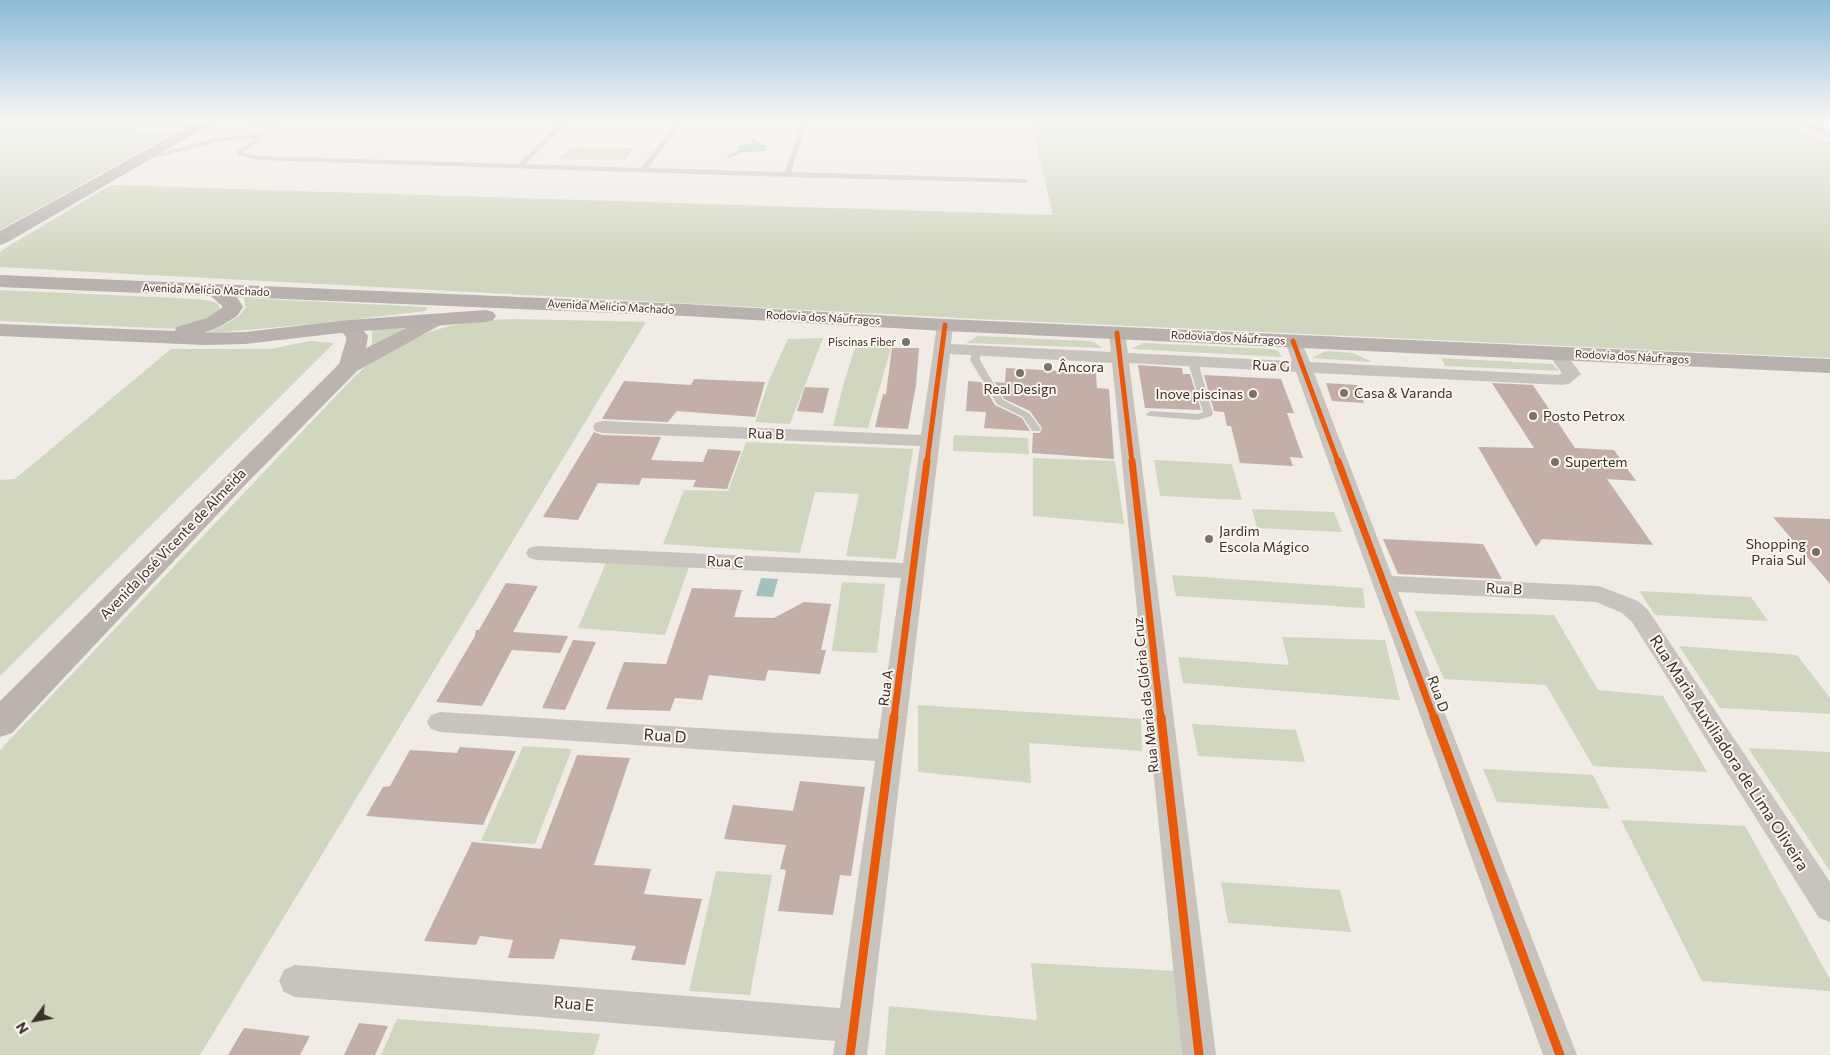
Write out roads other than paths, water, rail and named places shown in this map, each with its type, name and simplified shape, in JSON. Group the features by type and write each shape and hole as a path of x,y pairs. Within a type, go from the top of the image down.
{"main road":[{"name":"Avenida Melício Machado","path":"0,280 217,291 437,309 517,313 685,310"},
{"path":"167,337 204,327 230,312 233,307 232,303 217,291"},
{"name":"Avenida Melício Machado","path":"0,330 205,339 245,338 348,326 437,309"},
{"name":"Rodovia dos Náufragos","path":"685,310 944,337 1117,333 1830,366"}],"street":[{"path":"0,239 125,169"},
{"path":"348,366 437,309"},
{"path":"348,326 357,336 357,341 348,366"},
{"name":"Rua Maria da Glória Cruz","path":"1117,333 1199,1055"},
{"name":"Rua G","path":"944,337 976,351 1563,380 1572,374 1557,354"},
{"name":"Rua A","path":"852,1041 944,337"},
{"name":"Rua D","path":"1293,341 1560,1055"},
{"path":"1420,347 1438,374"},
{"name":"Avenida José Vicente de Almeida","path":"0,723 348,366"},
{"name":"Rua B","path":"602,427 930,440"},
{"name":"Rua C","path":"537,553 913,571"},
{"name":"Rua B","path":"1383,583 1599,594 1623,603"},
{"name":"Rua Maria Auxiliadora de Lima Oliveira","path":"1623,603 1640,616 1830,908"},
{"name":"Rua D","path":"440,722 890,751"},
{"name":"Rua E","path":"295,981 852,1041"}],"lane":[{"path":"619,169 1025,181"},
{"path":"787,175 789,169"},
{"path":"976,351 975,360 1000,402 1026,415 1036,429"},
{"path":"1151,414 1198,417 1208,414 1194,362"}],"water":[{"path":"761,578 778,579 773,597 756,596"}],"place":[{"name":"Piscinas Fiber","path":"906,342"},
{"name":"Âncora","path":"1048,367"},
{"name":"Real Design","path":"1020,373"},
{"name":"Casa & Varanda","path":"1344,393"},
{"name":"Inove piscinas","path":"1253,394"},
{"name":"Posto Petrox","path":"1533,416"},
{"name":"Supertem","path":"1555,462"},
{"name":"Jardim Escola Mágico","path":"1209,539"},
{"name":"Shopping Praia Sul","path":"1816,552"}]}
